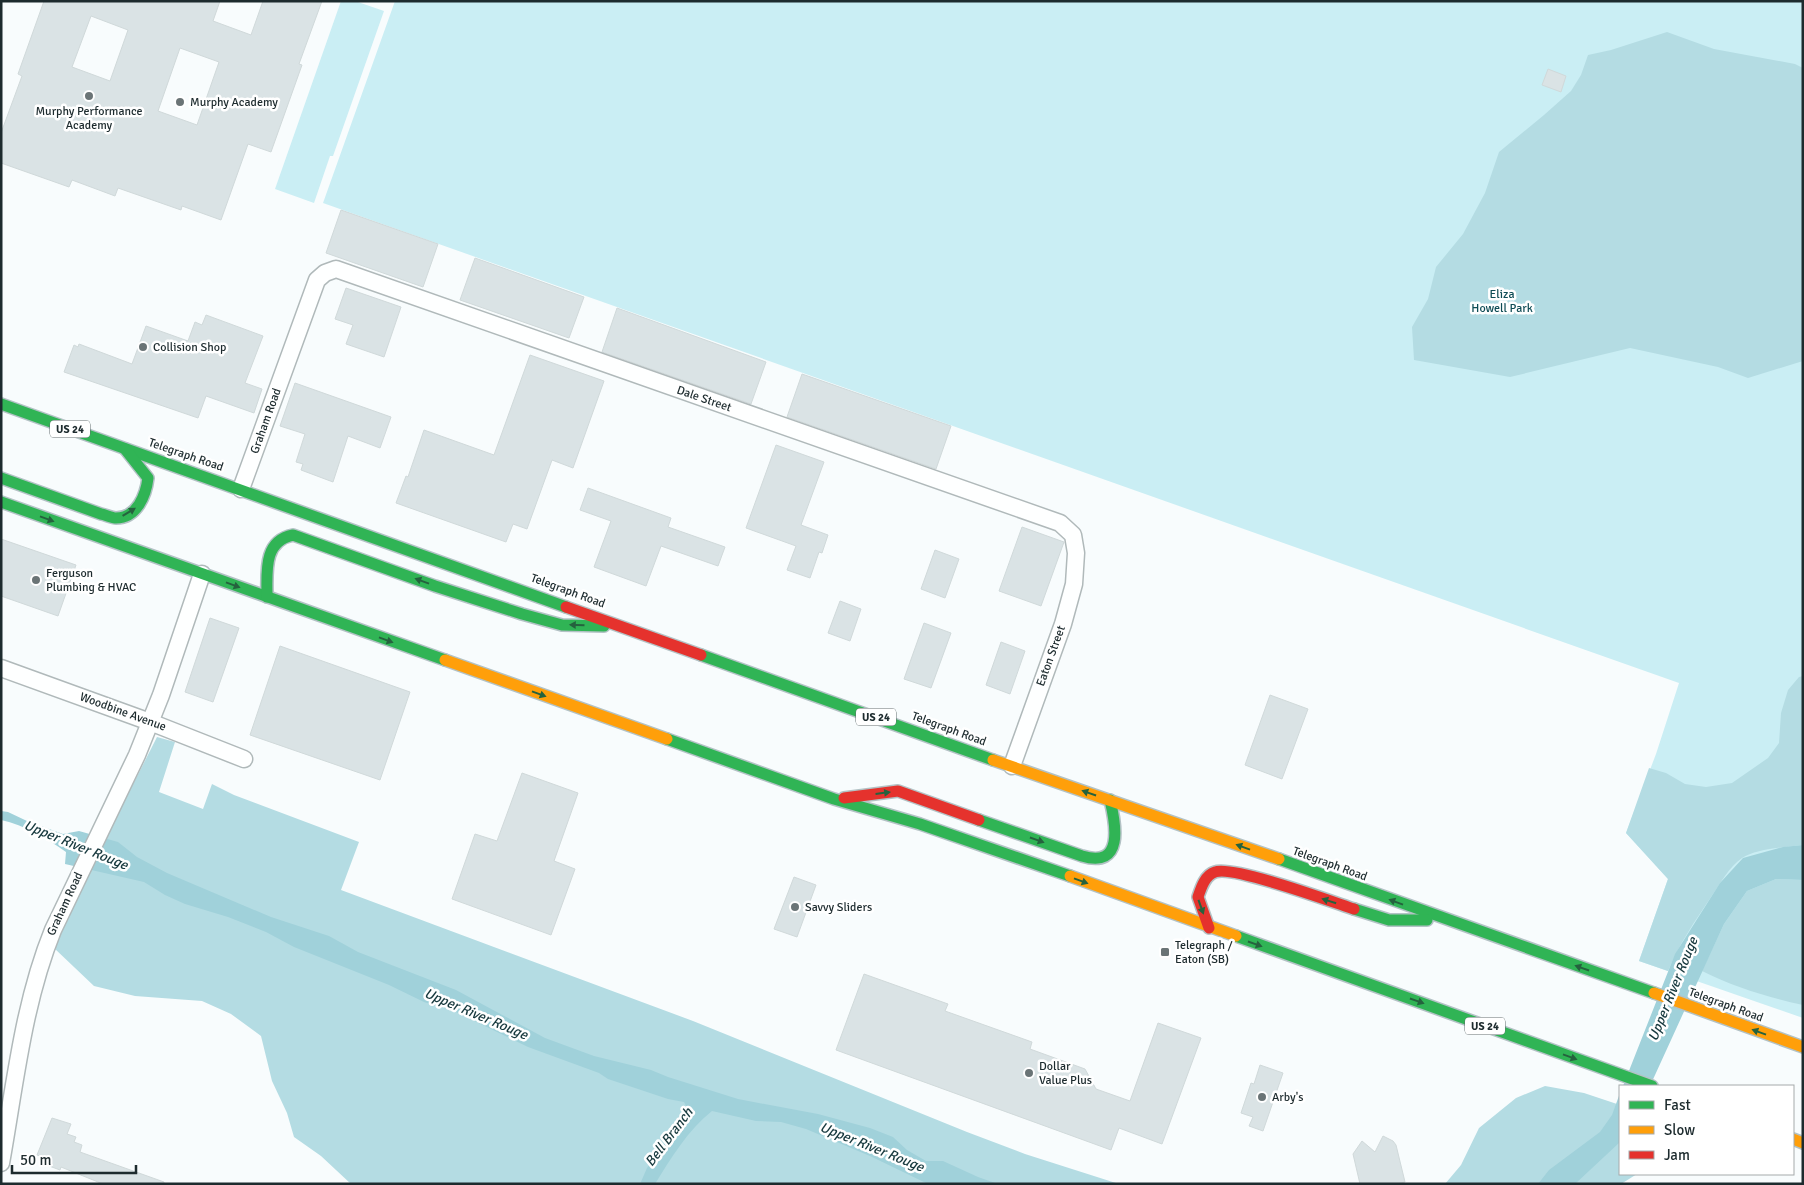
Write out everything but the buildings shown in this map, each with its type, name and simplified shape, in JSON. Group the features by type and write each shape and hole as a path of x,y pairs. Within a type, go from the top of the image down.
{"main road":[{"name":"Telegraph Road","path":"1,404 1803,1047"},
{"path":"1,478 117,518 130,513 142,502 147,488 148,478 125,449"},
{"name":"US 24","path":"1,502 834,799 920,824 1649,1085"},
{"path":"267,597 266,570 270,552 278,539 293,535 435,586 522,614 562,625 626,627"},
{"path":"834,799 898,792 1096,859 1108,854 1114,843 1116,829 1110,800"},
{"path":"1209,928 1198,897 1204,879 1212,872 1223,869 1246,874 1389,920 1445,920"}],"street":[{"name":"Dale Street","path":"325,273 336,269 1060,523 1073,535 1074,544"},
{"name":"Graham Road","path":"242,489 317,280 325,273"},
{"name":"Eaton Street","path":"1012,766 1063,624 1074,584 1076,553 1074,544"},
{"name":"Graham Road","path":"1,1163 36,976 53,930 137,755 202,574"},
{"name":"Woodbine Avenue","path":"1,668 150,722 244,759"}],"green space":[{"path":"341,1 355,1 384,11 333,156 330,156 314,203 275,189"},
{"name":"Eliza Howell Park","path":"395,1 1803,1 1803,1018 1639,961 1668,879 1626,833 1656,754 1679,683 323,203"},
{"path":"1667,32 1714,49 1795,64 1803,68 1803,361 1748,378 1718,367 1630,348 1510,377 1414,360 1412,327 1428,299 1436,267 1463,234 1485,193 1499,152 1571,91 1581,75 1588,55 1611,50"},
{"path":"1803,676 1803,845 1755,852 1737,862 1725,876 1693,924 1668,971 1639,961 1668,879 1626,833 1649,768 1666,773 1685,784 1706,787 1732,783 1768,758 1779,743 1781,713 1788,690 1799,677"},
{"path":"157,737 175,742 159,792 203,809 212,784 234,795 359,842 341,890 693,1021 1025,1154 1119,1184 351,1184 321,1156 294,1137 287,1113 272,1081 261,1036 231,1014 202,1001 135,996 94,986 54,948 91,868"},
{"path":"1776,879 1803,880 1803,1005 1751,991 1702,971 1724,924 1747,891"},
{"path":"1545,1086 1584,1093 1619,1105 1619,1175 1635,1175 1621,1184 1445,1184 1461,1165 1479,1128 1516,1098"}],"water":[{"path":"1,811 63,834 79,831 118,842 137,857 167,873 271,917 329,936 358,952 456,990 545,1038 594,1056 651,1070 738,1099 818,1114 870,1128 893,1137 907,1150 926,1161 943,1161 998,1184 928,1184 870,1156 806,1129 781,1122 756,1121 712,1111 695,1127 674,1154 655,1184 640,1184 647,1168 666,1141 675,1122 684,1112 686,1106 684,1102 668,1099 608,1079 599,1073 528,1047 456,1012 424,1002 389,985 294,947 266,932 228,917 185,904 165,895 144,882 65,864 66,852 35,833 1,820"},
{"name":"Upper River Rouge","path":"1803,845 1803,880 1776,879 1747,891 1724,924 1650,1085 1623,1085 1675,954 1720,883 1743,858 1783,847"},
{"path":"1619,1096 1619,1143 1575,1184 1538,1184 1549,1170 1600,1132 1612,1115"}],"traffic: fast":[{"path":"1,404 566,607"},
{"path":"1,478 101,514 114,518 123,517 135,510 143,498 148,478 125,449"},
{"path":"1,502 445,660"},
{"path":"267,597 267,568 272,551 283,538 293,535 435,586 522,614 562,625 604,626"},
{"path":"701,655 993,760"},
{"path":"667,739 834,799 920,824 1070,876"},
{"path":"979,820 1082,856 1096,858 1105,856 1111,851 1114,842 1114,821 1110,800"},
{"path":"1279,859 1654,993"},
{"path":"1354,909 1389,920 1427,920"},
{"path":"1236,936 1649,1085"}],"traffic: slow":[{"path":"445,660 667,739"},
{"path":"993,760 1279,859"},
{"path":"1070,876 1236,936"},
{"path":"1654,993 1803,1047"},
{"path":"1794,1139 1803,1143"}],"traffic: jam":[{"path":"566,607 701,655"},
{"path":"844,798 898,791 979,820"},
{"path":"1209,928 1198,897 1206,879 1215,872 1225,871 1260,879 1354,909"}],"place":[{"name":"Murphy Performance Academy","path":"89,96"},
{"name":"Murphy Academy","path":"180,102"},
{"name":"Collision Shop","path":"143,347"},
{"name":"Ferguson Plumbing & HVAC","path":"36,580"},
{"name":"Savvy Sliders","path":"795,907"},
{"name":"Telegraph / Eaton (SB)","path":"1165,952"},
{"name":"Dollar Value Plus","path":"1029,1073"},
{"name":"Arby's","path":"1262,1097"}],"water label":[{"name":"Bell Branch","path":"669,1137"}]}
